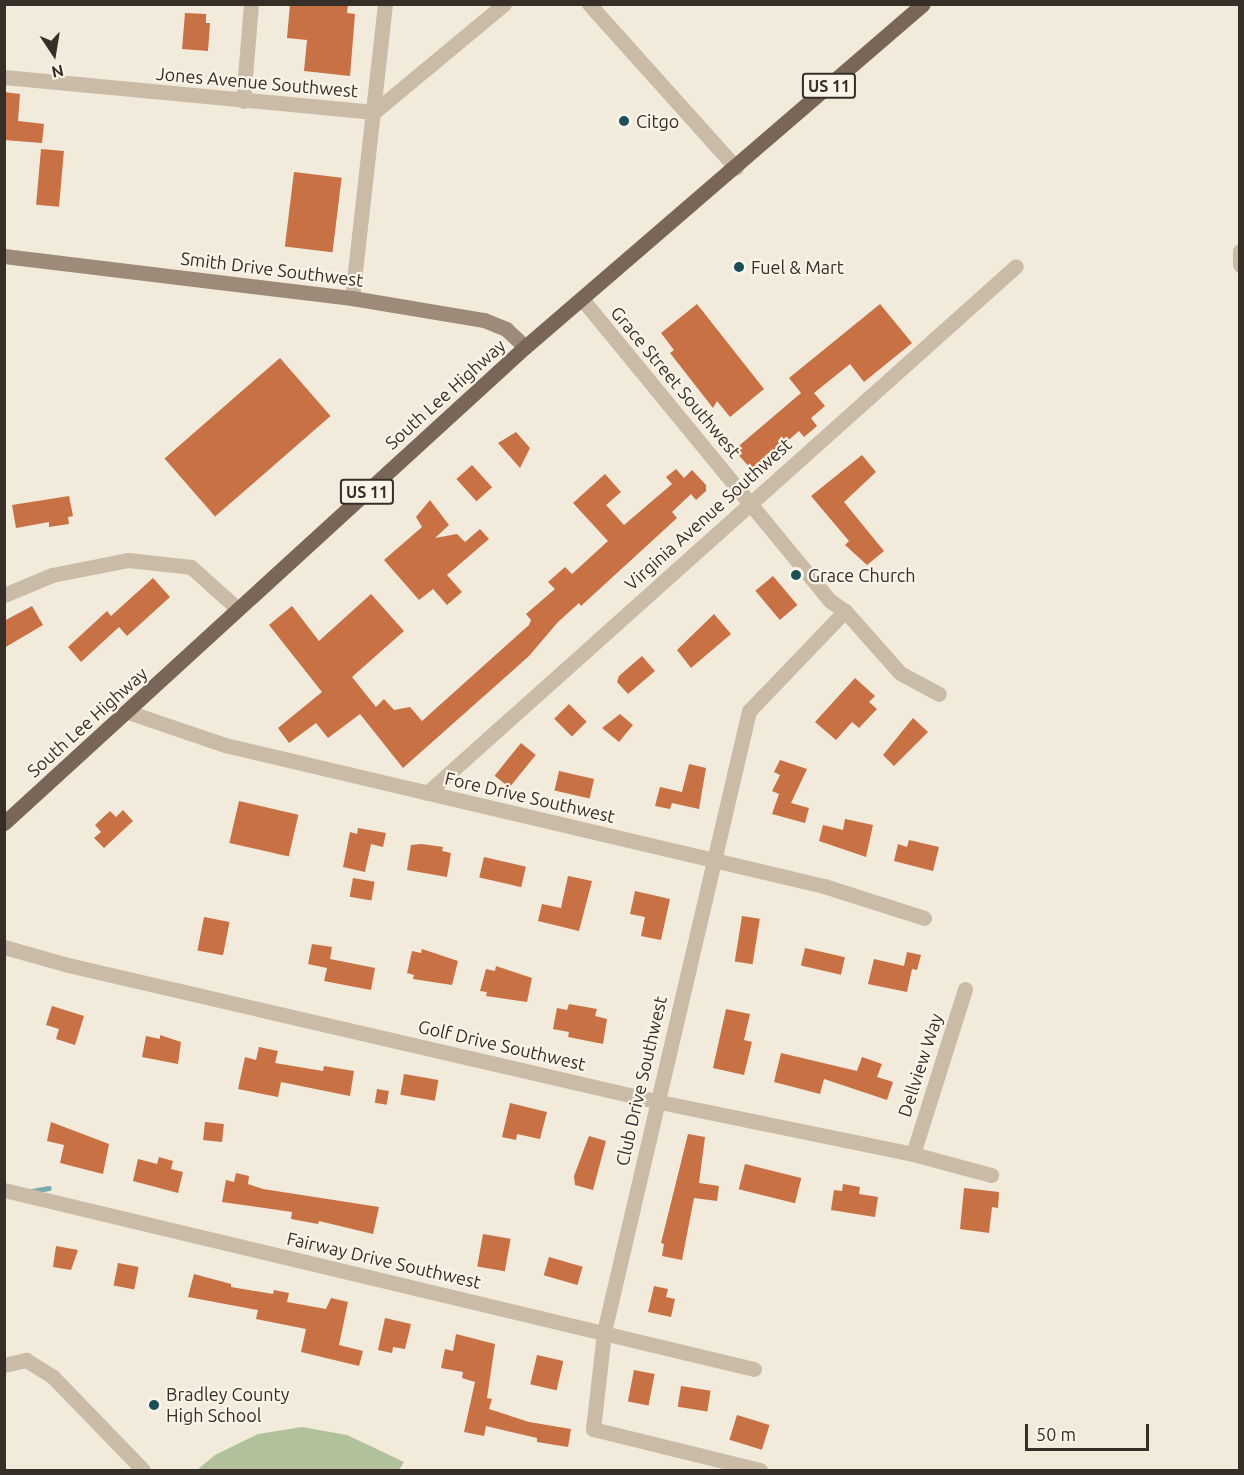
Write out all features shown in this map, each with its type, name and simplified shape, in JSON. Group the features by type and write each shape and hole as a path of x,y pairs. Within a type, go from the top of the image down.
{"main road":[{"name":"South Lee Highway","path":"4,823 525,347 736,168 923,4"}],"street":[{"path":"243,101 251,4"},
{"path":"352,298 386,4"},
{"name":"Jones Avenue Southwest","path":"4,77 374,112 504,4"},
{"path":"589,4 736,168"},
{"path":"1239,251 1239,265"},
{"name":"Smith Drive Southwest","path":"4,256 352,298 484,320 506,329 525,347"},
{"name":"Virginia Avenue Southwest","path":"427,793 1016,266"},
{"name":"Grace Street Southwest","path":"582,299 829,600 845,611 900,674 939,694"},
{"path":"4,595 52,575 128,560 191,567 238,609"},
{"name":"Club Drive Southwest","path":"760,1470 723,1465 593,1430 604,1332 655,1101 716,860 749,711 845,611"},
{"name":"Fore Drive Southwest","path":"128,712 225,745 824,886 924,918"},
{"name":"Golf Drive Southwest","path":"4,947 68,966 655,1101 913,1154 991,1175"},
{"name":"Dellview Way","path":"913,1154 965,989"},
{"name":"Fairway Drive Southwest","path":"4,1190 754,1369"},
{"path":"4,1365 26,1360 53,1377 143,1470"}],"green space":[{"path":"302,1427 347,1435 404,1462 399,1470 197,1470 215,1455 258,1434"}],"building":[{"path":"290,4 348,4 347,13 355,14 350,76 304,71 307,40 287,38"},
{"path":"185,13 206,14 206,23 210,23 208,51 182,49"},
{"path":"4,92 20,94 18,121 44,124 42,143 4,140"},
{"path":"41,149 64,151 59,207 36,205"},
{"path":"294,172 342,178 333,252 285,246"},
{"path":"697,304 764,389 730,417 717,401 713,408 670,353 674,350 661,333"},
{"path":"880,304 912,343 864,382 850,364 814,393 825,406 811,418 817,426 804,437 799,431 753,471 734,450 801,393 789,378"},
{"path":"280,358 331,416 215,516 165,458"},
{"path":"516,432 530,448 520,468 498,443"},
{"path":"862,455 876,472 844,502 884,551 867,565 845,545 849,541 811,496"},
{"path":"472,465 492,487 476,501 456,479"},
{"path":"676,469 684,478 692,470 706,485 706,491 696,500 691,494 672,512 677,518 581,606 579,603 558,622 529,656 403,768 360,714 328,738 316,723 289,743 278,728 322,692 269,625 292,606 319,641 371,594 404,631 352,677 376,707 384,699 394,710 410,707 422,721 529,625 531,620 526,614 555,589 548,582 565,567 572,574 608,541 573,503 605,474 621,492 606,505 624,525 672,484 666,477"},
{"path":"69,496 73,516 68,517 69,524 49,527 49,522 16,528 12,505"},
{"path":"430,500 449,525 435,538 457,534 465,542 480,529 489,539 447,575 462,592 447,605 433,589 419,600 384,560 422,527 416,517"},
{"path":"773,576 797,605 780,620 755,591"},
{"path":"153,578 170,597 127,636 119,627 81,662 68,647 107,611 111,616"},
{"path":"32,606 43,625 4,648 4,621"},
{"path":"714,614 731,634 691,668 677,650"},
{"path":"642,656 655,671 628,694 617,682 619,676"},
{"path":"855,678 875,696 869,702 877,709 859,728 852,722 836,740 815,722"},
{"path":"569,704 587,722 572,737 554,719"},
{"path":"620,714 633,725 619,742 602,728"},
{"path":"913,718 928,732 894,766 883,755"},
{"path":"521,743 536,755 509,788 495,776"},
{"path":"780,760 807,769 791,803 809,808 805,823 772,814 779,794 772,791 780,775 774,772"},
{"path":"689,764 706,768 699,809 672,803 670,809 655,806 660,787 682,792"},
{"path":"559,771 594,779 590,799 555,790"},
{"path":"239,801 298,815 289,857 229,843"},
{"path":"123,810 133,821 104,848 94,838 101,832 95,825 110,811 116,817"},
{"path":"845,819 873,825 866,857 819,841 823,825 843,830"},
{"path":"358,828 386,833 383,847 371,844 365,872 343,867 350,832 357,834"},
{"path":"909,840 939,847 933,871 894,861 898,844 907,847"},
{"path":"411,845 443,847 442,851 451,853 447,877 407,870"},
{"path":"484,857 526,867 521,887 479,877"},
{"path":"568,876 592,881 579,931 538,921 542,904 561,908"},
{"path":"353,878 375,882 371,901 350,897"},
{"path":"635,891 670,899 661,940 641,936 645,917 630,914"},
{"path":"742,916 760,919 753,964 735,961"},
{"path":"204,917 230,922 223,955 198,950"},
{"path":"312,944 332,947 330,959 375,968 371,990 324,981 327,968 308,964"},
{"path":"805,948 845,957 841,975 801,966"},
{"path":"422,949 458,961 452,985 413,979 414,975 407,973 412,951 421,953"},
{"path":"907,952 921,955 917,970 912,969 907,992 868,984 874,959 904,966"},
{"path":"496,966 532,978 527,1002 486,996 487,992 480,991 486,969 495,971"},
{"path":"569,1004 597,1009 595,1016 607,1019 603,1044 568,1037 569,1032 553,1029 557,1008 567,1010"},
{"path":"52,1006 84,1016 75,1045 56,1039 59,1029 46,1025"},
{"path":"726,1009 750,1014 744,1040 752,1042 744,1075 713,1068"},
{"path":"160,1035 181,1042 178,1064 142,1057 146,1036 160,1039"},
{"path":"259,1047 278,1051 275,1063 323,1071 324,1066 354,1071 350,1096 281,1082 278,1097 238,1089 245,1057 256,1060"},
{"path":"781,1053 857,1071 862,1057 882,1064 877,1077 893,1082 887,1100 824,1079 820,1094 774,1082"},
{"path":"404,1074 438,1080 435,1101 400,1095"},
{"path":"377,1089 389,1091 387,1105 375,1103"},
{"path":"510,1103 547,1112 540,1139 517,1134 516,1140 502,1137"},
{"path":"51,1122 109,1144 103,1174 60,1163 64,1145 47,1141"},
{"path":"205,1122 224,1124 222,1142 203,1140"},
{"path":"688,1134 705,1137 699,1183 719,1186 717,1201 694,1198 682,1260 662,1256 664,1244 661,1243"},
{"path":"589,1136 606,1141 593,1190 575,1185 574,1176"},
{"path":"159,1157 173,1161 171,1169 183,1172 178,1193 133,1181 138,1159 157,1164"},
{"path":"745,1164 801,1178 795,1203 739,1189"},
{"path":"236,1173 249,1176 248,1184 263,1189 379,1207 373,1234 319,1221 318,1224 291,1219 292,1212 222,1202 226,1180 234,1182"},
{"path":"843,1184 860,1187 859,1194 878,1197 875,1217 831,1210 834,1190 842,1191"},
{"path":"964,1188 999,1192 998,1208 992,1207 989,1233 960,1229"},
{"path":"483,1234 511,1239 505,1271 477,1266"},
{"path":"56,1246 78,1250 71,1270 53,1267"},
{"path":"549,1257 583,1267 577,1285 544,1275"},
{"path":"118,1263 139,1267 134,1290 114,1286"},
{"path":"194,1274 231,1284 231,1287 273,1294 274,1290 289,1293 287,1302 326,1309 331,1298 348,1302 339,1345 363,1351 359,1366 301,1352 306,1329 256,1319 258,1310 188,1297"},
{"path":"654,1286 668,1289 666,1297 675,1299 671,1317 648,1312"},
{"path":"385,1318 411,1324 405,1349 393,1347 392,1353 378,1350"},
{"path":"456,1334 495,1344 487,1398 492,1399 489,1409 529,1422 571,1429 568,1447 537,1442 537,1438 486,1426 484,1436 464,1432 475,1382 462,1378 463,1372 441,1368 445,1349 453,1351"},
{"path":"537,1355 563,1361 557,1390 530,1384"},
{"path":"634,1370 655,1374 649,1405 628,1401"},
{"path":"681,1386 711,1391 707,1411 678,1407"},
{"path":"737,1415 770,1425 762,1450 729,1440"}],"waterway":[{"path":"32,1191 49,1188"}],"place":[{"name":"Citgo","path":"624,121"},
{"name":"Fuel & Mart","path":"739,267"},
{"name":"Grace Church","path":"796,575"},
{"name":"Bradley County High School","path":"154,1405"}]}
